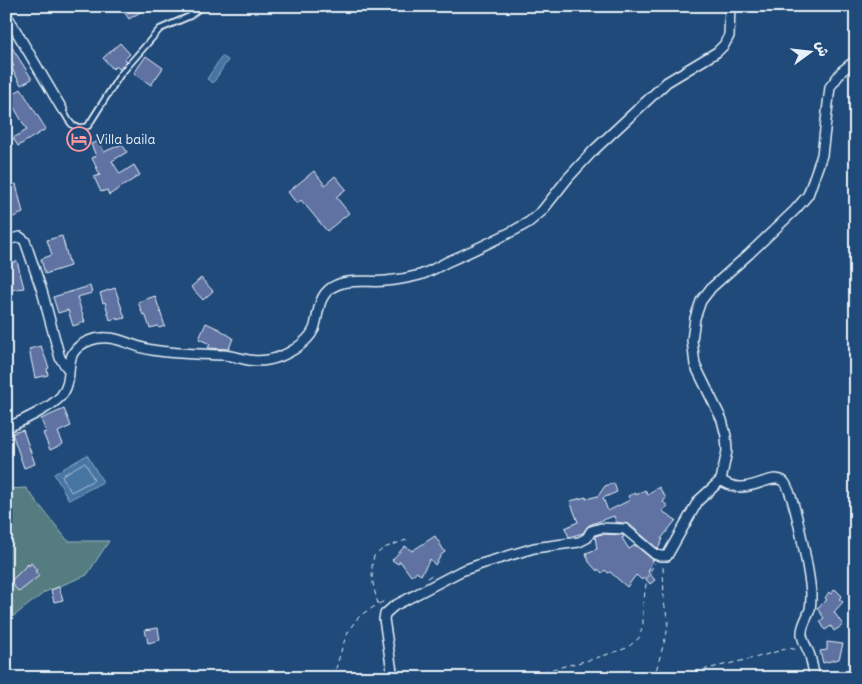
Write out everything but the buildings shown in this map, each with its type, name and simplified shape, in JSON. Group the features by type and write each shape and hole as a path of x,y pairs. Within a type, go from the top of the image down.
{"street":[{"path":"6,428 62,395 66,387 70,358 78,346 94,339 114,338 138,347 161,352 227,356 250,361 279,357 310,336 314,328 319,305 324,295 338,284 366,280 385,281 421,274 529,222 542,210 593,151 667,82 717,52 724,45 729,36 730,6"},
{"path":"6,14 62,109"},
{"path":"393,678 385,614 394,606 461,571 534,548 579,542 587,538 591,531 601,528 625,528 649,549 662,557 667,556 698,502 721,480 727,451 722,420 695,365 692,340 695,318 701,301 711,288 795,210 808,195 822,154 830,87 842,71 856,60"},
{"path":"6,240 20,237 25,241 42,291 60,358 68,369"},
{"path":"721,480 728,485 741,488 773,480 782,480 786,484 792,497 809,574 810,609 802,634 815,678"}],"lane":[{"path":"62,109 72,126 79,128 88,126 120,75 160,29 190,16 202,6"}],"path":[{"path":"333,678 346,636 358,617 378,604 372,572 374,556 384,548 409,539"},
{"path":"517,678 593,659 627,648 639,638 643,625 647,577 662,557"},
{"path":"654,678 668,632 664,602 662,557"},
{"path":"668,678 789,648 810,656"}],"green space":[{"path":"26,488 68,541 109,541 87,575 45,592 6,622 6,489"}],"water":[{"path":"222,56 228,60 213,83 207,79"},
{"path":"87,455 103,482 69,500 54,474"}],"place":[{"name":"Villa baila","path":"79,139"}]}
